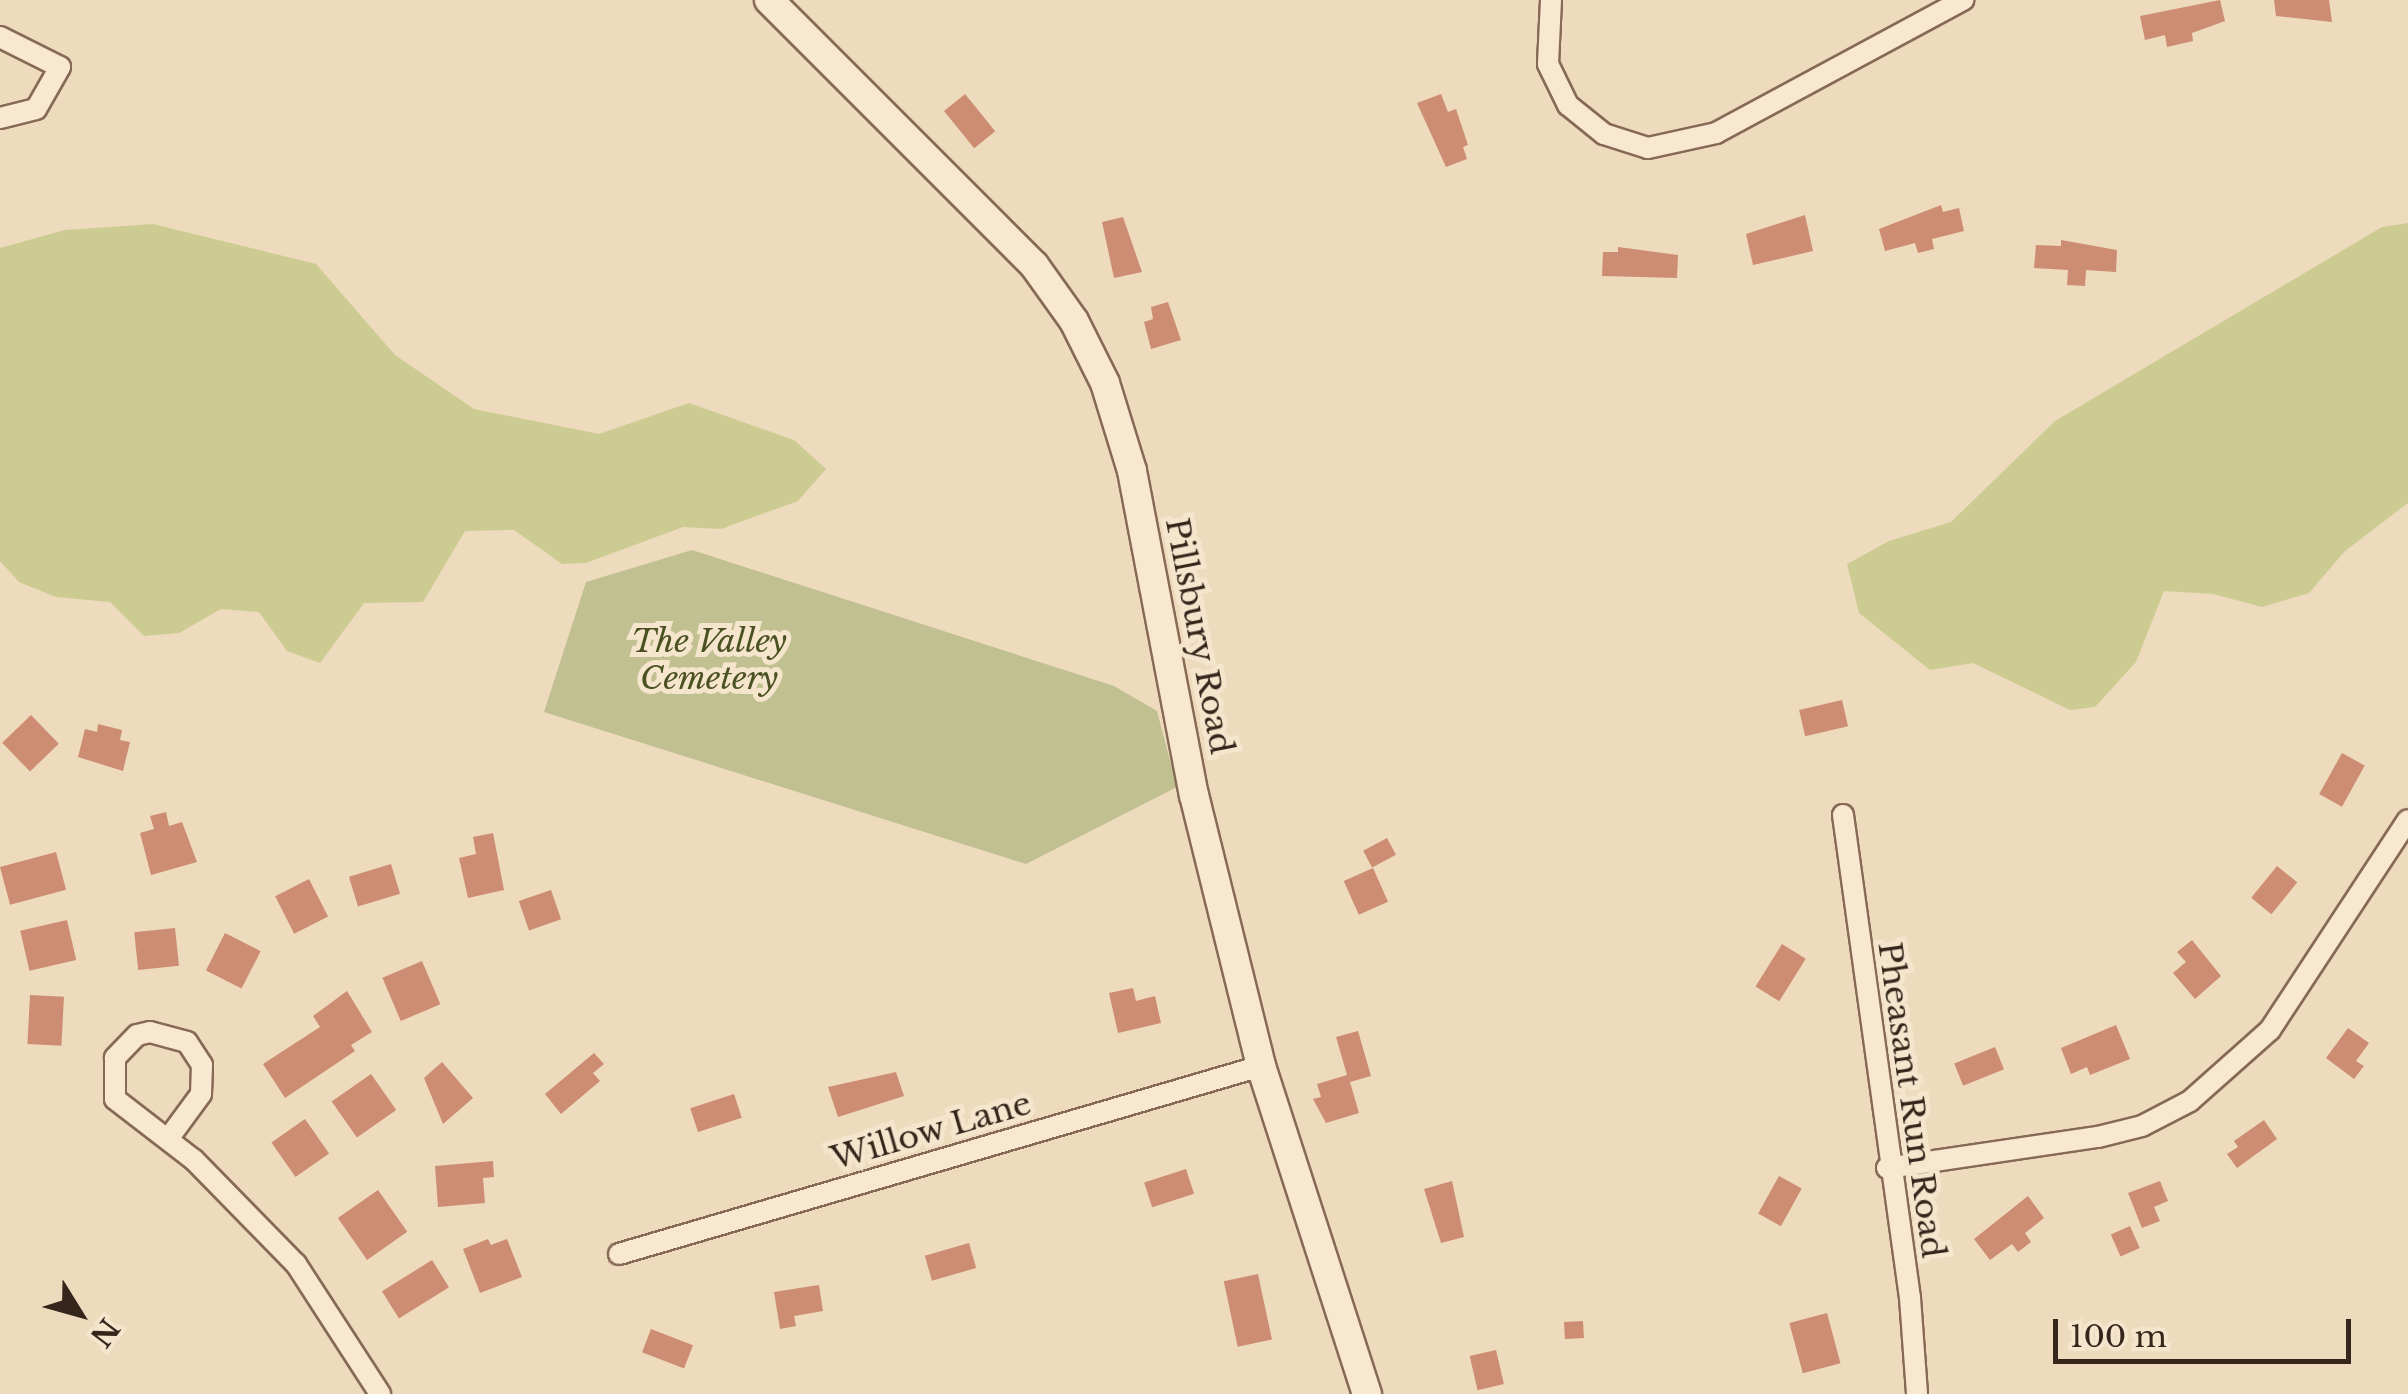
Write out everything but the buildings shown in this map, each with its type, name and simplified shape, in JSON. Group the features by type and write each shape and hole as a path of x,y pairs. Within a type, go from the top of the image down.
{"street":[{"name":"Pillsbury Road","path":"769,0 1034,266 1074,321 1105,383 1132,471 1194,796 1261,1066 1367,1394"},
{"path":"1551,0 1548,64 1568,106 1604,134 1648,148 1716,134 1962,0"},
{"path":"0,37 60,67 36,109 0,118"},
{"name":"Pheasant Run Road","path":"1842,815 1887,1168 1910,1298 1916,1394"},
{"path":"1887,1168 2098,1137 2142,1126 2190,1101 2270,1030 2408,820"},
{"path":"168,1139 201,1094 202,1065 187,1042 150,1032 115,1058 112,1087 122,1108 168,1139 296,1264 380,1394"},
{"name":"Willow Lane","path":"619,1254 1261,1066"}],"green space":[{"path":"2408,223 2408,503 2345,551 2309,593 2262,607 2213,594 2164,591 2136,662 2095,707 2070,710 1973,663 1930,670 1859,613 1847,564 1889,541 1951,522 2055,421 2382,227"},
{"path":"153,224 316,264 395,355 474,409 599,434 689,403 794,440 826,469 798,501 721,529 683,527 586,563 562,564 514,530 465,531 423,602 364,603 320,663 287,651 259,612 221,609 179,633 144,636 110,602 56,597 19,582 0,561 0,248 65,230"},
{"name":"The Valley Cemetery","path":"692,550 1114,686 1157,711 1177,787 1026,864 544,712 586,582"}]}
